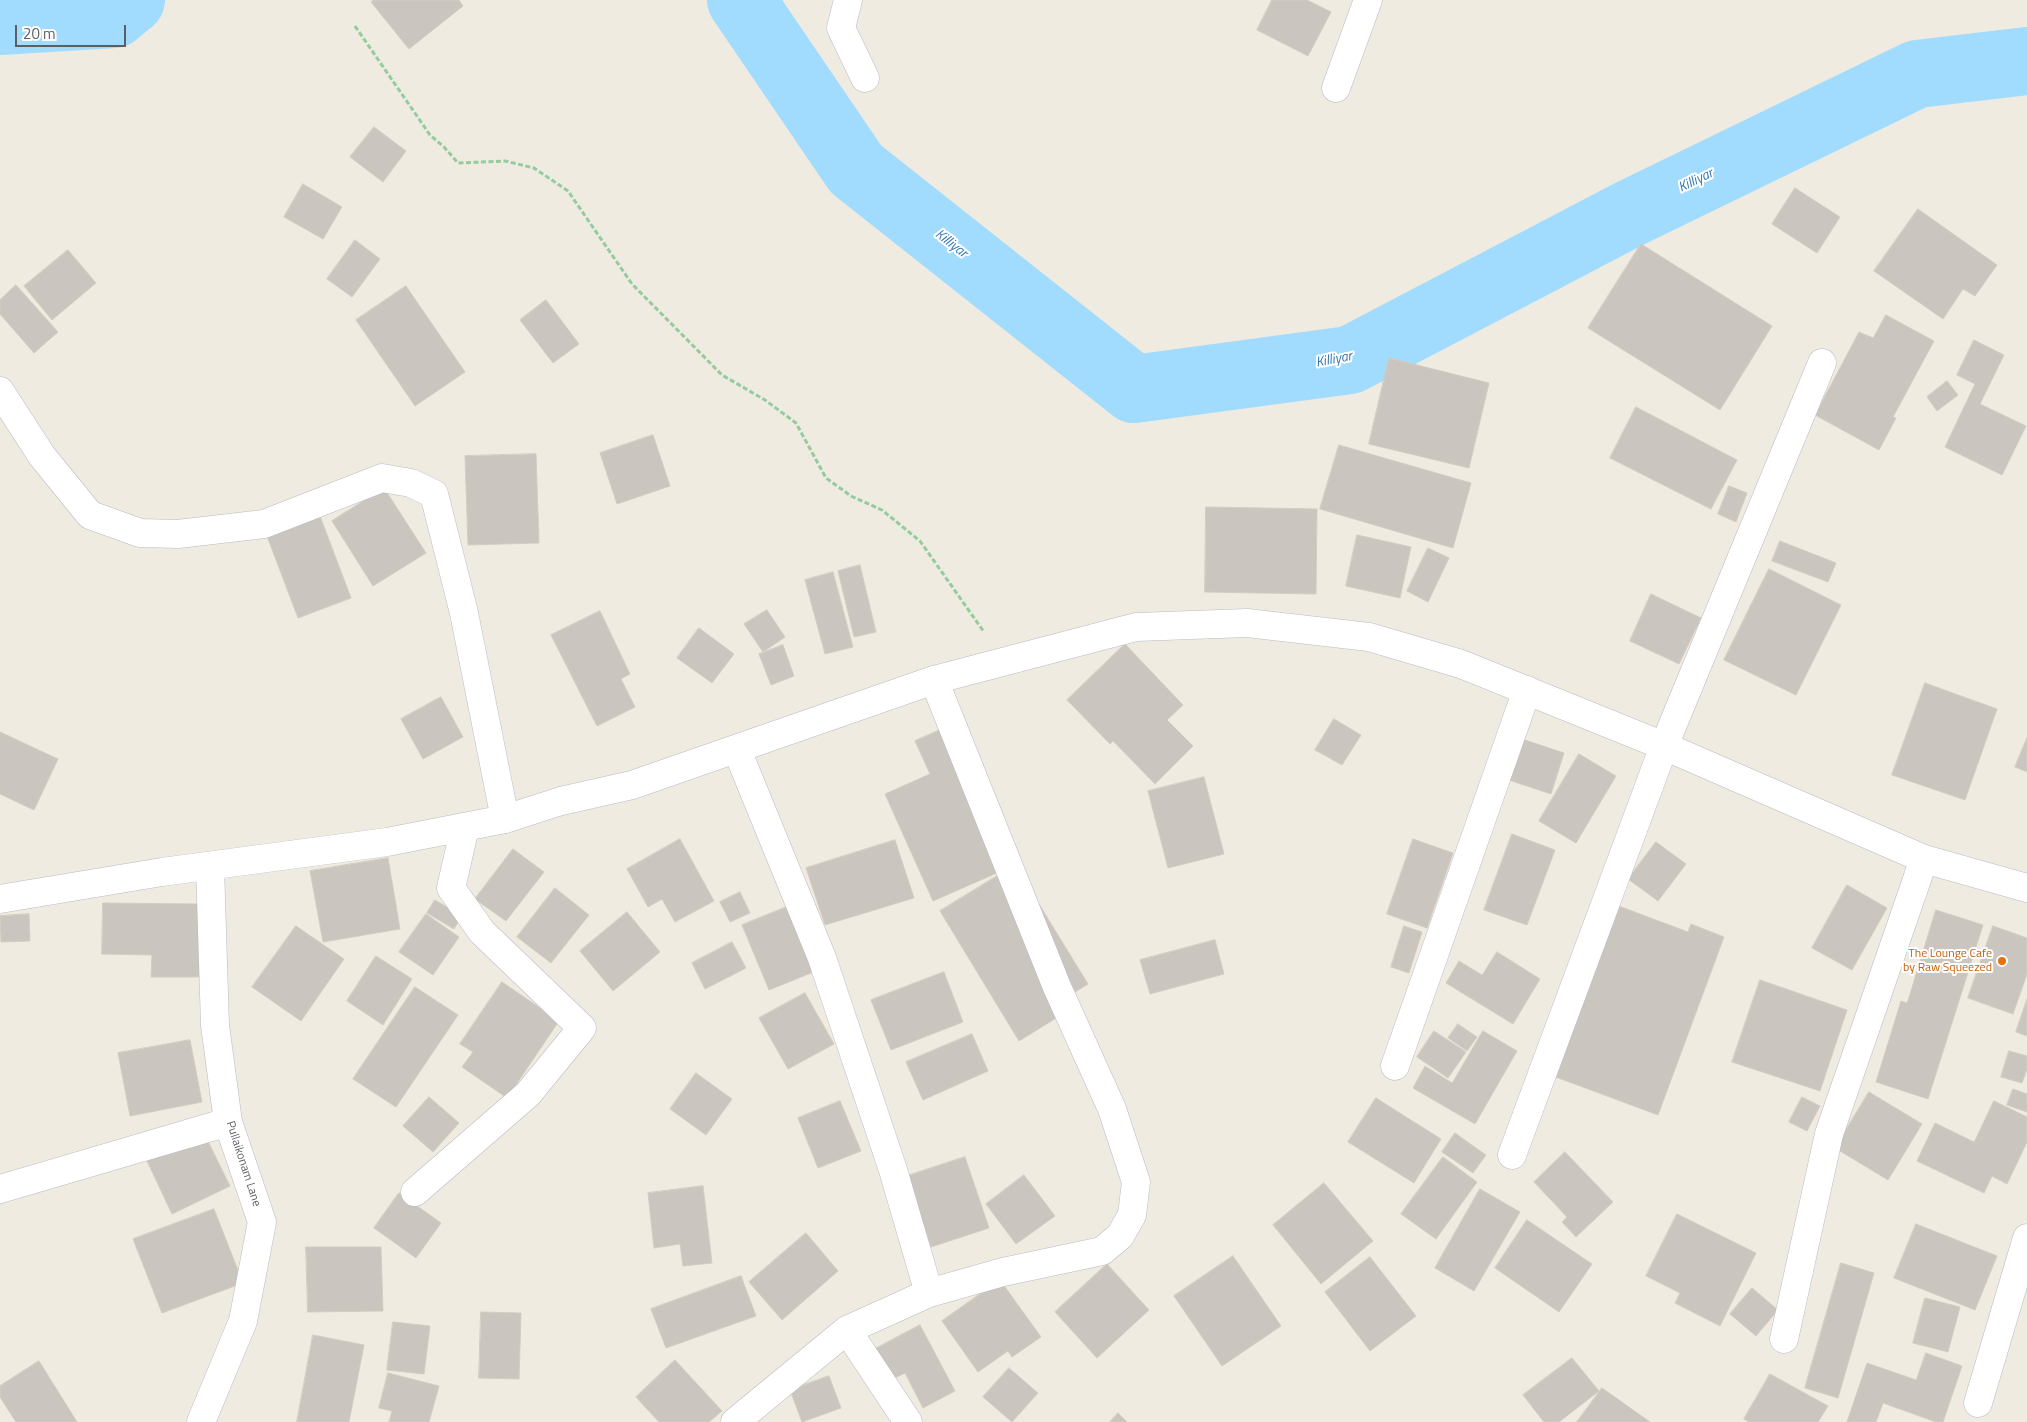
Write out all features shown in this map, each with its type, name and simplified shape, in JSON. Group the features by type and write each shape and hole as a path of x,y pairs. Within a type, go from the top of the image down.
{"street":[{"path":"848,0 841,28 865,78"},
{"path":"1336,88 1368,0"},
{"path":"1512,1155 1664,746 1822,363"},
{"path":"0,391 42,456 90,515 140,533 178,534 264,524 382,478 411,483 434,494 464,613 505,819"},
{"path":"0,899 162,872 339,850 505,819 561,801 632,785 934,680 1136,627 1247,623 1369,637 1461,664 1664,746 1924,859 2027,888"},
{"path":"735,1422 847,1330 929,1293 1003,1272 1102,1251 1120,1236 1132,1215 1136,1182 1112,1109 1057,987 934,680"},
{"path":"1395,1066 1527,690"},
{"path":"737,750 822,958 893,1170 929,1293"},
{"path":"415,1192 528,1094 582,1028 482,932 451,888 465,827"},
{"path":"1784,1339 1830,1134 1924,859"},
{"name":"Pullaikonam Lane","path":"201,1422 243,1320 262,1222 228,1122 215,1026 210,866"},
{"path":"0,1189 228,1122"},
{"path":"1978,1403 2027,1238"},
{"path":"847,1330 908,1422"}],"path":[{"path":"355,26 430,135 458,163 506,161 534,168 568,191 639,291 722,375 766,400 796,424 814,453 826,478 851,496 882,510 920,541 1004,662"}],"building":[{"path":"374,0 459,0 463,6 409,49 371,2"},
{"path":"1272,0 1307,0 1331,12 1308,56 1257,30"},
{"path":"374,127 406,151 383,182 350,157"},
{"path":"303,184 342,207 323,239 284,217"},
{"path":"1795,188 1840,217 1817,253 1772,224"},
{"path":"1918,209 1997,265 1975,296 1963,289 1943,319 1874,271"},
{"path":"355,240 380,259 352,297 327,279"},
{"path":"1641,244 1772,326 1720,410 1588,328"},
{"path":"68,250 96,283 52,320 24,286"},
{"path":"16,285 58,332 34,353 0,314 0,300"},
{"path":"406,286 465,372 415,406 356,320"},
{"path":"546,300 579,344 553,363 520,320"},
{"path":"1886,315 1934,341 1893,417 1896,418 1879,450 1815,415 1859,332 1873,338"},
{"path":"1974,340 2004,355 1980,404 2026,426 2002,475 1945,447 1975,384 1957,375"},
{"path":"1389,358 1489,383 1469,468 1369,444"},
{"path":"1947,381 1958,395 1937,411 1927,397"},
{"path":"1636,407 1737,460 1711,509 1610,458"},
{"path":"653,435 670,486 617,504 600,453"},
{"path":"1339,445 1471,483 1453,548 1320,509"},
{"path":"536,454 539,543 468,545 465,456"},
{"path":"1729,486 1747,493 1736,522 1718,514"},
{"path":"384,488 426,553 373,586 332,521"},
{"path":"1206,507 1317,509 1316,594 1205,592"},
{"path":"320,516 351,598 298,618 267,536"},
{"path":"1357,535 1411,547 1400,598 1346,586"},
{"path":"1780,541 1836,563 1828,582 1772,561"},
{"path":"1428,548 1449,558 1428,602 1407,591"},
{"path":"860,565 876,632 854,637 838,571"},
{"path":"1769,569 1841,605 1796,695 1724,660"},
{"path":"833,572 853,647 825,654 805,580"},
{"path":"1651,594 1701,618 1679,664 1630,641"},
{"path":"767,610 785,637 763,652 744,624"},
{"path":"600,611 630,674 621,679 635,707 597,726 551,635"},
{"path":"699,628 734,654 712,683 677,658"},
{"path":"1125,644 1183,705 1167,720 1193,746 1155,784 1113,741 1110,744 1067,700"},
{"path":"783,645 794,676 771,685 759,654"},
{"path":"1925,683 1997,709 1965,800 1892,775"},
{"path":"441,697 463,737 423,759 401,719"},
{"path":"1334,719 1361,735 1342,765 1315,750"},
{"path":"951,725 1015,865 933,901 885,794 930,774 915,741"},
{"path":"0,732 58,759 34,810 0,794"},
{"path":"1519,738 1564,753 1551,794 1506,779"},
{"path":"2027,738 2027,772 2015,767"},
{"path":"1579,754 1616,776 1576,843 1539,821"},
{"path":"1204,777 1224,854 1168,868 1148,791"},
{"path":"1512,834 1555,850 1527,925 1484,910"},
{"path":"680,839 714,901 675,922 662,899 648,907 627,869"},
{"path":"1413,839 1453,853 1427,928 1387,914"},
{"path":"895,840 914,898 825,925 806,868"},
{"path":"1656,842 1686,864 1658,901 1628,879"},
{"path":"513,849 544,872 506,921 475,899"},
{"path":"388,858 400,929 323,942 310,871"},
{"path":"1015,865 1088,984 1064,999 1071,1009 1019,1041 940,911"},
{"path":"1847,885 1887,908 1852,970 1812,948"},
{"path":"555,888 589,915 551,963 517,937"},
{"path":"740,892 750,913 730,922 720,902"},
{"path":"435,900 462,916 454,929 427,913"},
{"path":"103,903 199,904 199,977 151,977 152,955 102,954"},
{"path":"1616,905 1688,932 1691,924 1724,937 1658,1115 1553,1076"},
{"path":"789,906 816,971 769,990 742,925"},
{"path":"1936,910 1983,925 1928,1099 1876,1082 1901,1001 1907,1003"},
{"path":"627,912 660,952 613,991 580,951"},
{"path":"29,914 30,941 1,942 0,916"},
{"path":"426,914 459,937 433,975 399,952"},
{"path":"296,926 344,959 301,1021 252,987"},
{"path":"1404,926 1422,932 1409,973 1391,967"},
{"path":"1993,926 2027,938 2027,974 2013,1014 1968,998"},
{"path":"1215,940 1224,974 1150,994 1140,960"},
{"path":"732,942 746,968 705,989 692,963"},
{"path":"1497,952 1540,979 1513,1024 1446,983 1459,961 1482,975"},
{"path":"376,956 412,979 383,1025 347,1001"},
{"path":"944,972 963,1022 891,1050 871,1000"},
{"path":"1760,980 1847,1010 1820,1091 1732,1062"},
{"path":"502,982 559,1021 507,1098 462,1067 473,1052 460,1044"},
{"path":"415,987 458,1015 396,1107 353,1079"},
{"path":"805,993 834,1044 788,1069 759,1018"},
{"path":"2027,999 2027,1036 2016,1032"},
{"path":"1458,1024 1477,1037 1467,1051 1448,1038"},
{"path":"1434,1031 1466,1052 1448,1078 1417,1057"},
{"path":"1483,1031 1517,1051 1475,1124 1413,1088 1425,1066 1452,1083"},
{"path":"972,1034 988,1071 923,1100 906,1062"},
{"path":"190,1040 202,1102 130,1116 118,1053"},
{"path":"2009,1051 2027,1056 2027,1069 2022,1083 2001,1077"},
{"path":"696,1073 732,1099 706,1135 670,1109"},
{"path":"2013,1089 2027,1094 2027,1112 2007,1105"},
{"path":"1869,1092 1922,1124 1888,1180 1835,1148"},
{"path":"429,1097 459,1123 433,1152 403,1126"},
{"path":"1802,1097 1820,1106 1807,1131 1789,1122"},
{"path":"1376,1098 1441,1139 1414,1183 1348,1142"},
{"path":"840,1101 861,1151 818,1168 798,1118"},
{"path":"1994,1101 2027,1117 2027,1142 2007,1184 1992,1176 1984,1193 1917,1161 1935,1123 1974,1142"},
{"path":"204,1133 230,1186 172,1214 147,1161"},
{"path":"1455,1133 1486,1155 1473,1173 1442,1152"},
{"path":"1565,1152 1613,1202 1576,1237 1562,1222 1567,1217 1534,1182"},
{"path":"965,1157 989,1228 931,1247 907,1176"},
{"path":"1443,1157 1477,1182 1436,1239 1401,1214"},
{"path":"1024,1175 1055,1216 1016,1244 986,1204"},
{"path":"1324,1183 1373,1241 1321,1284 1273,1225"},
{"path":"703,1186 712,1263 683,1266 680,1244 654,1248 648,1193"},
{"path":"1480,1189 1520,1212 1474,1291 1435,1268"},
{"path":"399,1193 441,1223 416,1258 374,1228"},
{"path":"214,1209 243,1283 162,1313 133,1239"},
{"path":"1677,1214 1756,1253 1720,1326 1675,1303 1680,1293 1646,1276"},
{"path":"1527,1220 1592,1264 1559,1312 1495,1268"},
{"path":"1916,1224 1997,1256 1975,1310 1894,1278"},
{"path":"806,1233 838,1271 782,1320 749,1282"},
{"path":"306,1247 381,1247 383,1311 308,1312"},
{"path":"1233,1256 1281,1326 1222,1366 1174,1296"},
{"path":"1370,1257 1416,1316 1370,1351 1325,1292"},
{"path":"1841,1263 1874,1273 1838,1398 1805,1388"},
{"path":"1107,1264 1149,1310 1097,1358 1055,1312"},
{"path":"741,1276 756,1316 666,1348 651,1309"},
{"path":"1000,1280 1041,1337 1012,1357 1008,1351 978,1372 942,1321"},
{"path":"1752,1288 1778,1310 1756,1336 1730,1314"},
{"path":"1925,1298 1960,1307 1948,1352 1913,1343"},
{"path":"481,1312 521,1313 519,1379 479,1378"},
{"path":"393,1322 430,1326 424,1374 387,1370"},
{"path":"920,1325 955,1391 923,1408 905,1373 891,1380 875,1349"},
{"path":"313,1335 364,1345 349,1422 297,1422"},
{"path":"1926,1353 1962,1366 1943,1422 1936,1422 1883,1403 1876,1422 1847,1422 1867,1363 1916,1380"},
{"path":"1572,1358 1599,1391 1559,1422 1544,1422 1523,1395"},
{"path":"675,1360 722,1411 709,1422 659,1422 636,1397"},
{"path":"39,1361 77,1422 16,1422 0,1397 0,1386"},
{"path":"1009,1368 1038,1393 1012,1422 983,1397"},
{"path":"388,1373 439,1386 429,1422 389,1422 392,1411 379,1408"},
{"path":"1770,1374 1828,1406 1818,1422 1749,1422 1744,1419"},
{"path":"829,1376 841,1408 802,1422 790,1390"},
{"path":"1602,1388 1650,1422 1577,1422"},
{"path":"1118,1413 1127,1422 1110,1422"}],"waterway":[{"path":"64,0 114,14"},
{"name":"Killiyar","path":"0,21 114,14 131,0"},
{"name":"Killiyar","path":"741,0 856,169 1134,389 1350,360 1629,214 1917,74 2027,61"}],"place":[{"name":"The Lounge Cafe by Raw Squeezed","path":"2002,961"}]}
